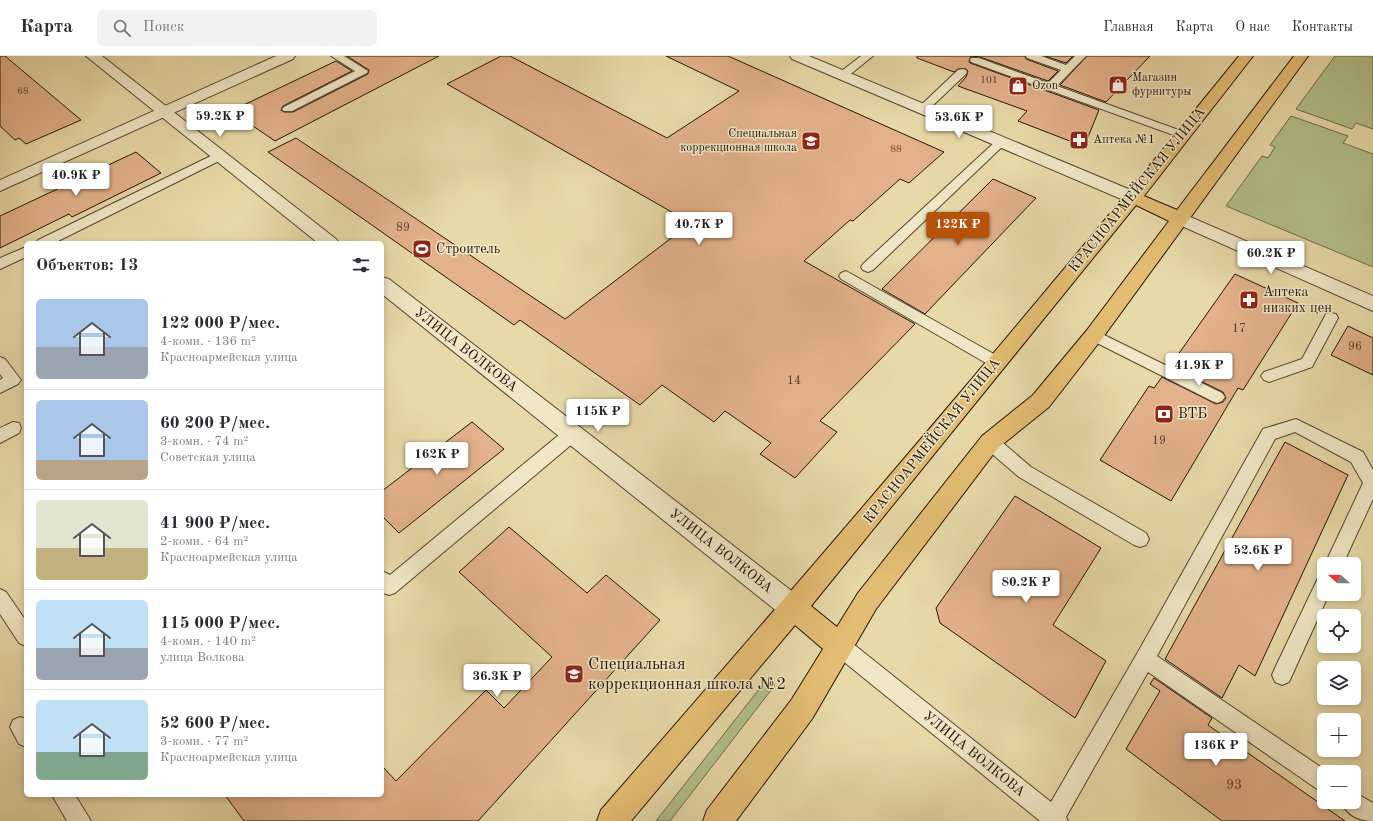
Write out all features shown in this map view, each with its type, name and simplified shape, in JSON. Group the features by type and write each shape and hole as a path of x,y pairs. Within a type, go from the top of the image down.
{"main road":[{"name":"КРАСНОАРМЕЙСКАЯ УЛИЦА","path":"612,821 793,608 1183,135 1246,56"},
{"path":"718,821 802,709 867,601 990,442 1041,401 1094,335 1301,56"},
{"path":"1132,197 1181,219"},
{"name":"УЛИЦА ВОЛКОВА","path":"793,608 840,646"}],"street":[{"path":"93,56 327,241"},
{"path":"0,186 288,56"},
{"path":"797,56 1132,197"},
{"path":"1181,219 1373,304"},
{"name":"УЛИЦА ВОЛКОВА","path":"384,286 793,608"}],"lane":[{"path":"288,109 363,71 336,56"},
{"path":"843,75 868,56"},
{"path":"1031,56 1068,69"},
{"path":"1050,87 1081,56"},
{"path":"923,109 971,63 1050,87 1183,135"},
{"path":"868,267 1001,142"},
{"path":"47,241 219,156"},
{"path":"0,264 24,252"},
{"path":"846,276 996,362"},
{"path":"1269,376 1307,363 1331,318"},
{"path":"1094,335 1217,397"},
{"path":"0,363 13,380 0,387"},
{"path":"1054,820 1269,434 1296,425 1357,457 1372,482 1337,557"},
{"path":"384,581 389,587 572,434"},
{"path":"990,442 1026,472 1140,538"},
{"path":"0,598 24,634"},
{"path":"1282,675 1317,599"},
{"name":"УЛИЦА ВОЛКОВА","path":"840,646 1054,820"},
{"path":"1144,659 1317,777"},
{"path":"64,797 80,821"},
{"path":"1361,808 1373,816"}],"green space":[{"path":"1335,56 1373,56 1373,129 1356,123 1352,129 1296,109"},
{"path":"1291,116 1348,136 1343,143 1373,154 1373,267 1226,206 1262,156 1268,158 1275,147 1270,145"},
{"path":"767,679 775,685 670,821 656,821"}],"building":[{"path":"0,56 5,56 81,120 26,144 19,138 15,140 0,126"},
{"path":"347,56 439,56 275,141 231,111 336,61 352,71 283,106 281,110 284,112 293,112 368,74 369,70"},
{"path":"501,56 510,56 667,138 739,91 666,56 728,56 944,152 909,183 900,179 853,221 850,220 804,261 915,324 820,421 837,432 795,478 760,454 771,443 725,411 714,422 662,385 640,405 520,320 514,325 268,152 296,138 565,319 691,223 447,84"},
{"path":"917,56 971,56 969,61 970,63 1099,110 1086,142 1075,143 1018,121 1027,111 958,86 966,77 968,71 966,69 958,69 954,72 917,58"},
{"path":"971,56 1025,56 1026,59 1058,71 1048,81 980,57"},
{"path":"1045,56 1073,56 1066,63"},
{"path":"1087,56 1150,56 1106,102 1060,85"},
{"path":"136,152 161,173 72,217 69,214 0,248 0,216"},
{"path":"993,179 1036,198 925,314 882,289"},
{"path":"1235,274 1298,303 1243,390 1238,388 1171,501 1100,460 1149,386 1154,388 1162,377 1216,404 1223,402 1226,398 1223,392 1170,366"},
{"path":"1348,326 1373,338 1373,375 1331,355"},
{"path":"472,422 504,449 399,533 384,518 384,489"},
{"path":"1285,442 1348,475 1255,676 1239,665 1222,698 1165,659"},
{"path":"1015,496 1101,548 1053,625 1106,661 1075,718 940,623 936,608"},
{"name":"Специальная коррекционная школа №2","path":"509,527 587,593 606,575 660,620 478,821 244,821 226,797 384,797 384,768 396,781 486,690 504,708 552,657 459,572"},
{"path":"1154,678 1212,718 1208,725 1317,801 1317,809 1328,809 1345,821 1222,821 1126,749 1160,691 1150,684"}],"place":[{"name":"Магазин фурнитуры","path":"1118,85"},
{"name":"Ozon","path":"1018,86"},
{"name":"Аптека №1","path":"1079,140"},
{"name":"Специальная коррекционная школа","path":"811,141"},
{"name":"Строитель","path":"422,249"},
{"name":"Аптека низких цен","path":"1249,300"},
{"name":"ВТБ","path":"1164,414"},
{"name":"Специальная коррекционная школа №2","path":"574,674"}]}
